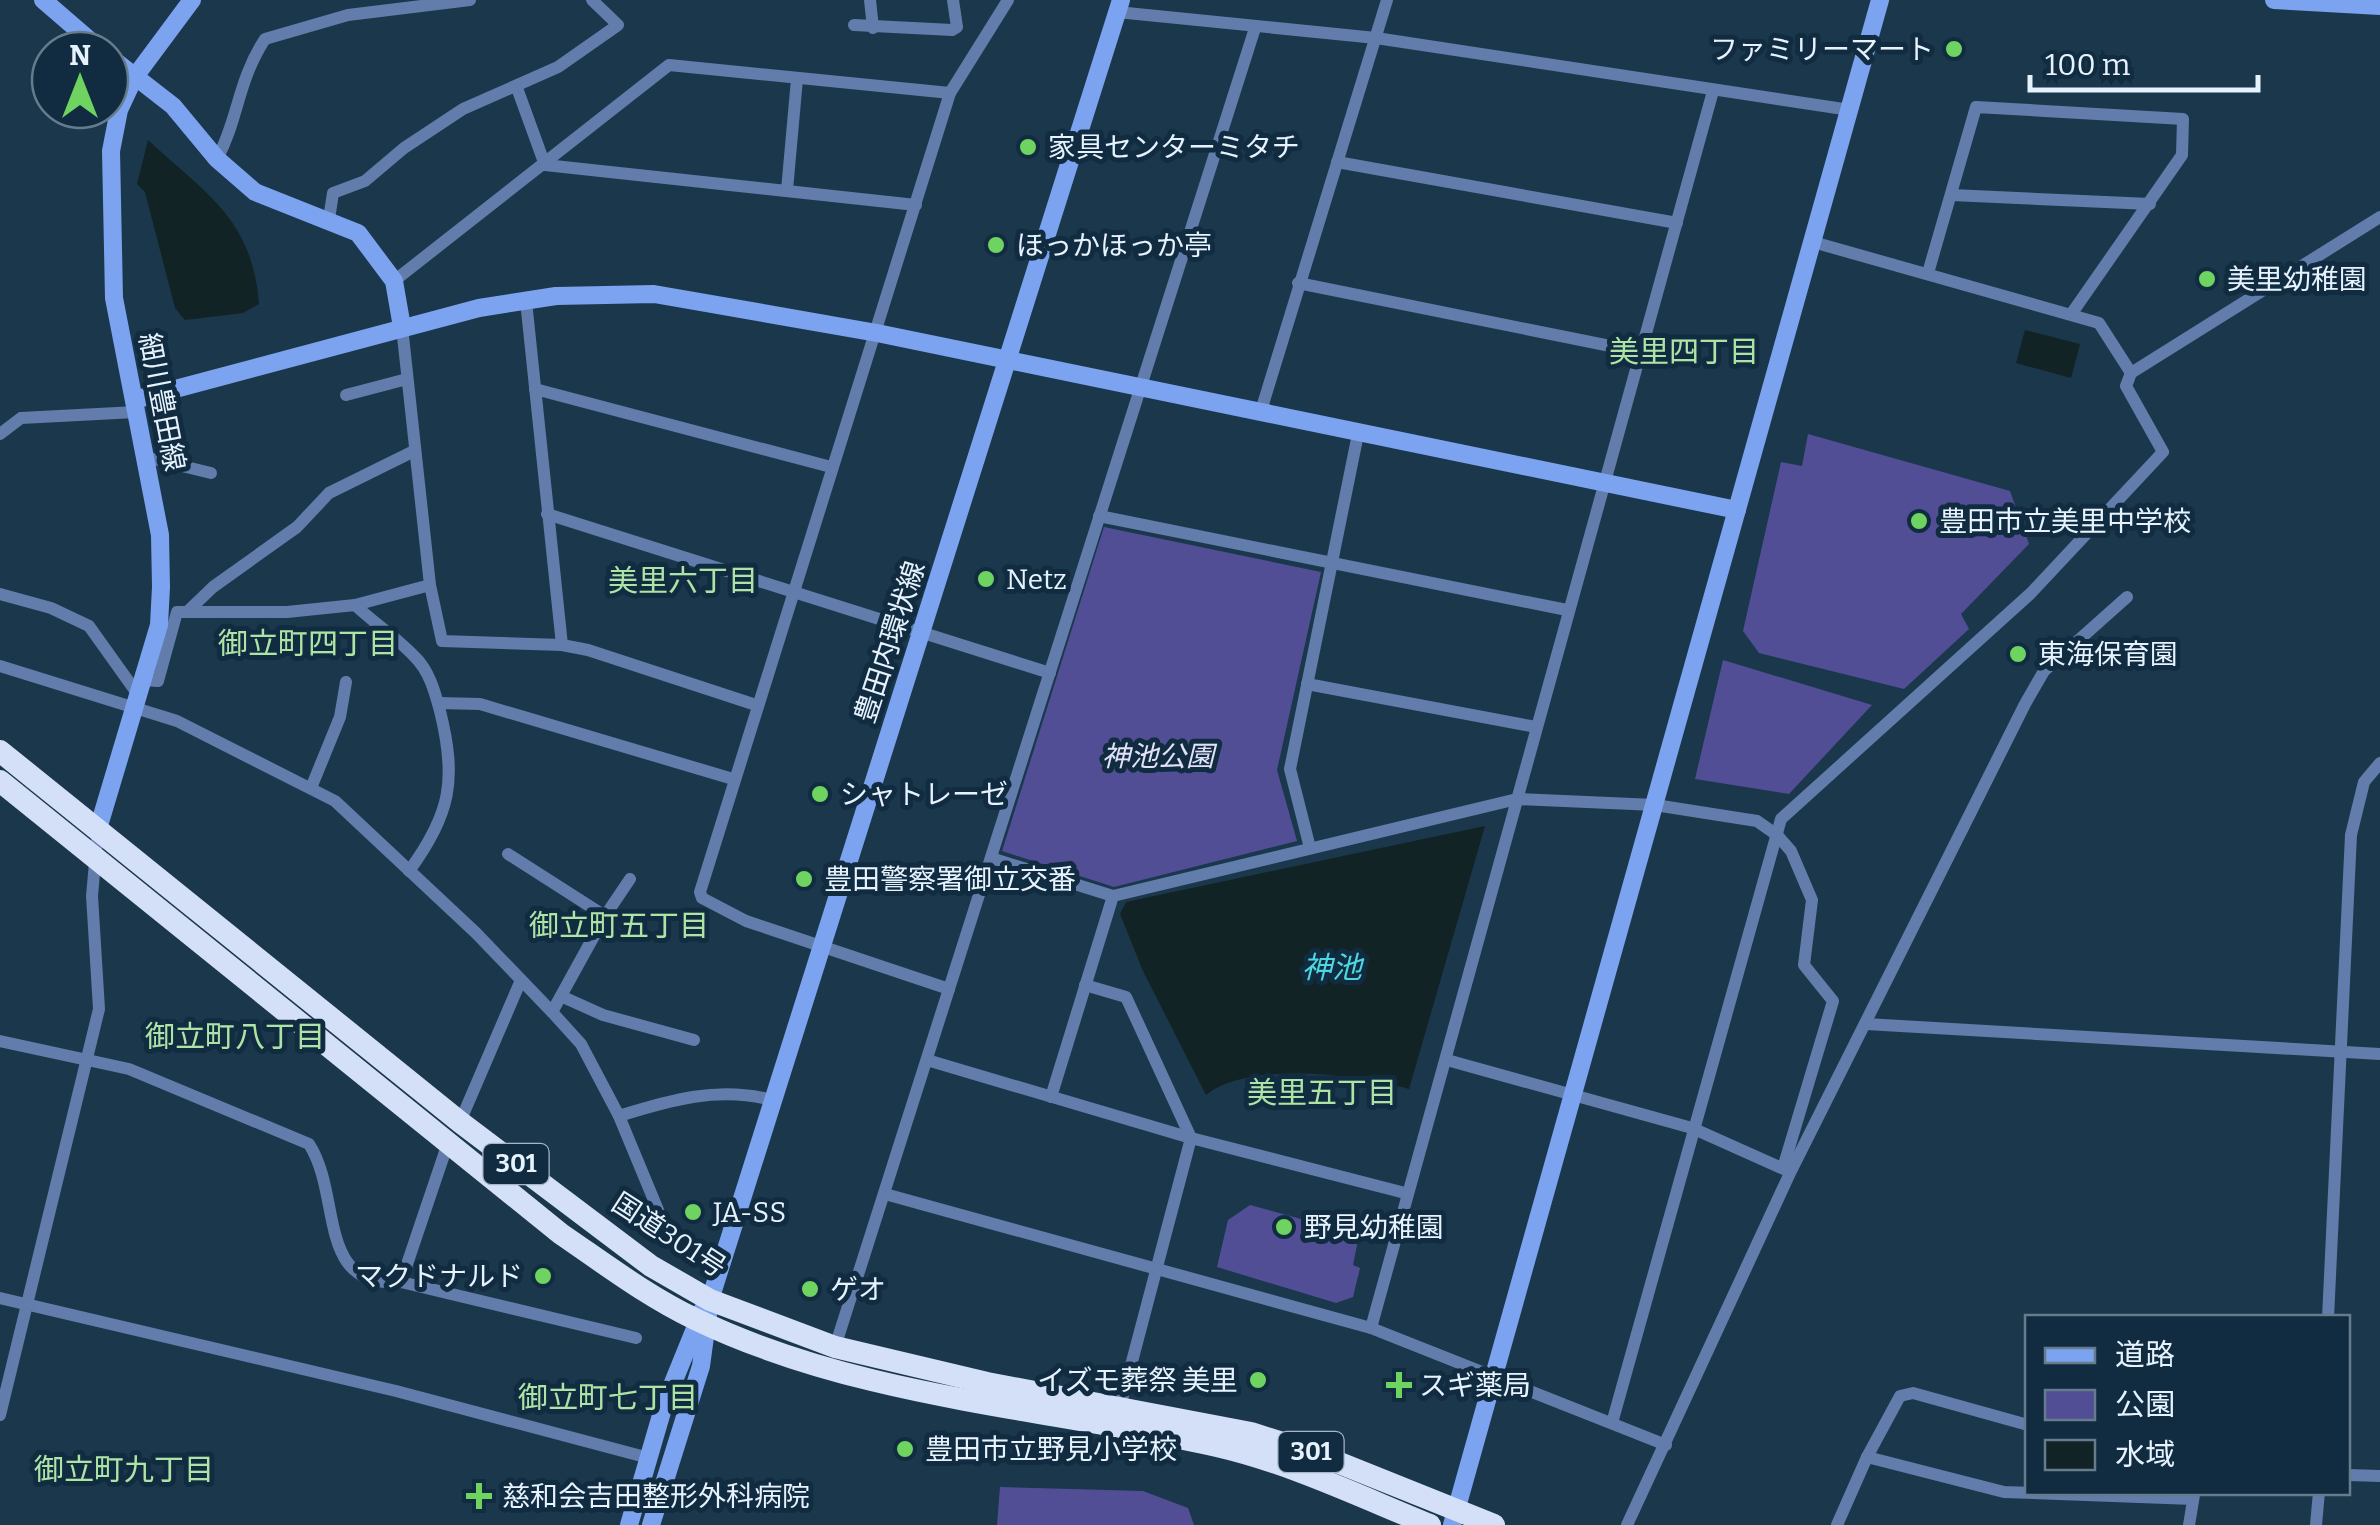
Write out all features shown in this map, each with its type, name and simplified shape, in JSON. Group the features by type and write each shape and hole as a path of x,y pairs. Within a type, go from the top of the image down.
{"highway":[{"name":"国道301号","path":"0,752 98,829 454,1131 561,1234 636,1286 704,1314 764,1348 898,1388 1220,1446 1292,1469 1430,1525"},
{"name":"国道301号","path":"0,781 454,1131"},
{"name":"国道301号","path":"704,1314 987,1383 1268,1438 1454,1518 1494,1525"}],"street":[{"path":"43,0 78,30"},
{"name":"細川豊田線","path":"98,829 159,625 161,586 160,535 114,298 108,177 113,130 134,78 192,0"},
{"path":"217,160 231,134 243,80 265,40 348,15 470,0"},
{"path":"329,220 334,193 366,181 404,148 463,109 558,67 618,25 592,0"},
{"path":"870,0 872,28"},
{"path":"854,25 952,30 957,27 953,0"},
{"path":"950,989 746,920 702,898 700,887 950,93 1008,0"},
{"path":"1260,414 1388,0"},
{"path":"1454,1518 1880,0"},
{"path":"2276,0 2380,6"},
{"path":"1119,6 1255,28 1376,38 1850,110"},
{"name":"豊田内環状線","path":"704,1314 1119,6"},
{"path":"835,1347 1255,28"},
{"path":"394,281 669,66 950,93"},
{"path":"130,74 173,106 217,160 255,192 358,232 394,281 430,585 446,644 562,645 756,705"},
{"path":"786,190 797,79"},
{"path":"517,88 545,166"},
{"path":"1371,1328 1405,1193 1447,1060 1714,91"},
{"path":"1928,273 1976,108 2182,119 2182,154 2072,313"},
{"path":"1337,162 1677,224"},
{"path":"545,166 916,205"},
{"path":"1952,195 2150,204"},
{"path":"1612,1423 1781,818 2031,594 2163,452 2126,386 2132,373 2380,217"},
{"path":"1813,242 2099,323 2132,373"},
{"path":"1298,283 1640,352"},
{"path":"0,434 21,418 135,406 402,327 526,301 604,292 654,294 876,332 1006,362 1737,510"},
{"path":"526,301 562,645"},
{"path":"346,396 407,379"},
{"path":"535,389 831,467"},
{"path":"1310,848 1290,770 1358,434"},
{"path":"187,612 213,586 297,527 329,494 414,451"},
{"path":"145,457 211,473"},
{"path":"547,514 792,593 924,630 1050,673"},
{"path":"1099,516 1568,610"},
{"path":"139,696 158,681 177,612 287,612 355,605 430,585"},
{"path":"0,594 51,608 90,626 139,696"},
{"path":"1628,1525 1787,1170 1866,1024 2044,671 2128,597"},
{"path":"355,605 416,656 438,702 452,760 451,781 431,840 408,871"},
{"path":"0,666 139,696 178,721 335,800 521,980 581,1044 619,1116 663,1222"},
{"path":"311,788 340,717 346,682"},
{"path":"1307,684 1536,728"},
{"path":"438,702 480,704 733,779"},
{"path":"2328,1315 2350,835 2364,782 2380,763"},
{"path":"992,858 1113,896 1517,798 1655,805 1757,821 1777,834 1791,851 1812,900 1804,966 1833,1001 1787,1170"},
{"path":"0,1415 100,1009 94,854 98,829"},
{"path":"508,854 605,916"},
{"path":"552,1012 630,879"},
{"path":"1051,1097 1113,896"},
{"path":"402,1282 454,1131 521,980"},
{"path":"1085,985 1126,997 1192,1138 1120,1406"},
{"path":"563,996 603,1015 694,1040"},
{"path":"1866,1024 2380,1054"},
{"path":"0,1041 128,1068 309,1144 325,1178 347,1264 368,1282 402,1282 636,1338"},
{"path":"927,1060 1192,1138 1405,1193"},
{"path":"1447,1060 1692,1128 1787,1170"},
{"path":"619,1116 683,1096 752,1095 772,1100"},
{"path":"885,1194 1371,1328 1666,1445"},
{"path":"0,1298 396,1391 648,1458"},
{"path":"629,1525 648,1458 704,1314"},
{"path":"650,1525 701,1366 704,1314"},
{"path":"1837,1525 1900,1396 1914,1393 2025,1424"},
{"path":"1867,1457 2004,1492 2025,1492"},
{"path":"2350,1474 2380,1476"},
{"path":"2145,1495 2194,1496 2189,1525"},
{"path":"2316,1525 2319,1495"}],"green space":[{"path":"1808,434 2010,491 2029,544 1961,614 1969,629 1904,689 1759,653 1743,631 1781,462 1802,466"},
{"name":"神池公園","path":"1104,527 1321,572 1277,770 1297,841 1114,887 1002,851"},
{"path":"1723,660 1872,705 1789,794 1695,779"},
{"path":"1250,1205 1341,1230 1340,1236 1358,1240 1353,1265 1360,1268 1353,1297 1336,1303 1217,1267 1228,1220"},
{"path":"1000,1487 1143,1491 1188,1508 1194,1525 997,1525"}],"water":[{"path":"148,140 207,193 236,229 255,275 259,304 243,313 185,320 175,308 145,192 137,184"},
{"path":"2025,330 2080,344 2071,378 2016,363"},
{"name":"神池","path":"1485,826 1409,1089 1362,1079 1276,1074 1248,1077 1206,1095 1143,971 1120,914 1126,902"}],"place":[{"name":"ファミリーマート","path":"1954,49"},
{"name":"家具センターミタチ","path":"1028,147"},
{"name":"ほっかほっか亭","path":"996,245"},
{"name":"美里幼稚園","path":"2207,279"},
{"name":"豊田市立美里中学校","path":"1919,521"},
{"name":"Netz","path":"986,579"},
{"name":"東海保育園","path":"2018,654"},
{"name":"シャトレーゼ","path":"820,794"},
{"name":"豊田警察署御立交番","path":"804,879"},
{"name":"JA-SS","path":"693,1212"},
{"name":"野見幼稚園","path":"1284,1227"},
{"name":"マクドナルド","path":"543,1276"},
{"name":"ゲオ","path":"810,1289"},
{"name":"イズモ葬祭 美里","path":"1258,1380"},
{"name":"スギ薬局","path":"1399,1385"},
{"name":"豊田市立野見小学校","path":"905,1449"},
{"name":"慈和会吉田整形外科病院","path":"479,1496"}],"district":[{"name":"美里四丁目","path":"1684,352"},
{"name":"美里六丁目","path":"683,581"},
{"name":"御立町四丁目","path":"308,644"},
{"name":"御立町五丁目","path":"619,926"},
{"name":"御立町八丁目","path":"235,1037"},
{"name":"美里五丁目","path":"1322,1093"},
{"name":"御立町七丁目","path":"608,1398"},
{"name":"御立町九丁目","path":"124,1470"}]}
